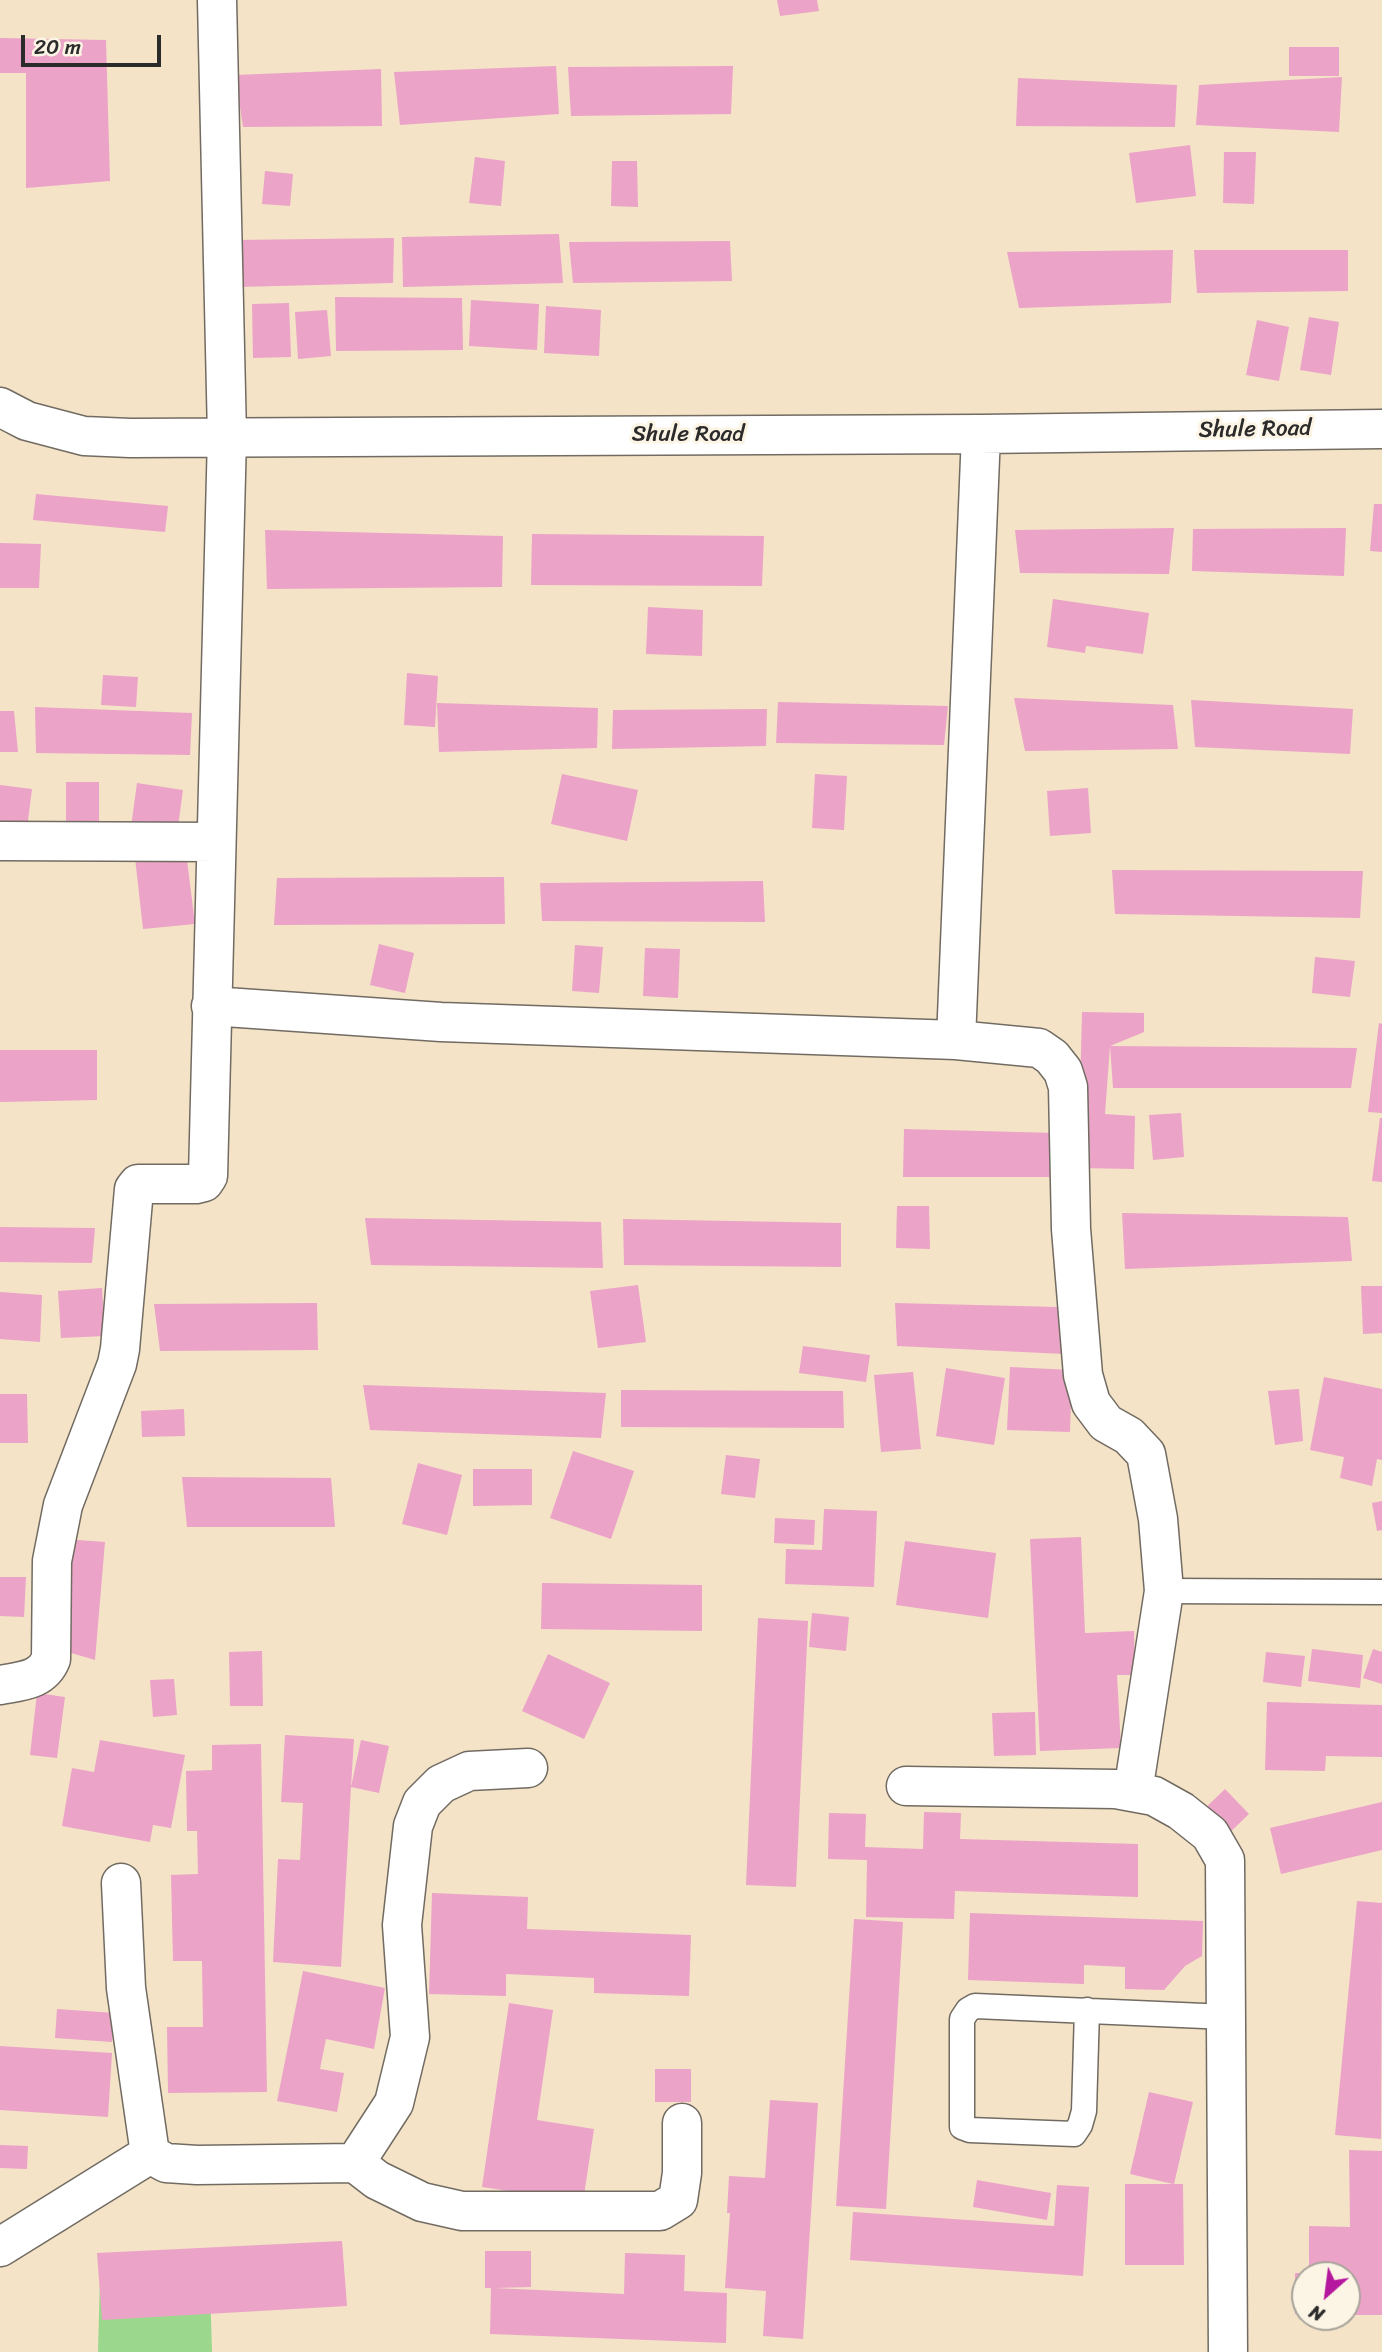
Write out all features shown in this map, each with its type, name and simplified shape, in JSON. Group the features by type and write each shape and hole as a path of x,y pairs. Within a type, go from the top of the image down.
{"street":[{"path":"0,1685 37,1677 47,1668 51,1659 52,1561 64,1505 117,1364 134,1188 138,1184 196,1184 204,1182 208,1176 227,436 217,0"},
{"name":"Shule Road","path":"0,407 27,421 84,436 130,438 981,434 1382,429"},
{"path":"956,1040 981,434"},
{"path":"0,841 215,842"},
{"path":"211,1006 441,1022 956,1040 1039,1048 1052,1057 1063,1071 1068,1087 1071,1229 1083,1375 1091,1404 1106,1423 1129,1436 1146,1454 1158,1520 1164,1591 1133,1792"},
{"path":"355,2163 394,2103 410,2037 402,1926 413,1826 422,1802 440,1784 469,1771 528,1768"},
{"path":"906,1786 1116,1788 1154,1797 1181,1811 1210,1834 1225,1860 1228,2352"},
{"path":"121,1883 125,1988 150,2154"},
{"path":"150,2154 166,2163 197,2165 355,2163 377,2180 422,2202 462,2211 660,2211 678,2200 682,2173 682,2123"},
{"path":"0,2247 150,2154"}],"lane":[{"path":"1164,1591 1382,1592"},
{"path":"1087,2010 1084,2111 1080,2126 1074,2134 970,2130 962,2127 962,2019 968,2010 975,2006 1087,2010 1227,2017"}],"green space":[{"path":"209,2250 212,2352 98,2352 100,2277"}],"building":[{"path":"777,0 817,0 819,11 780,16"},
{"path":"0,38 106,40 110,181 26,188 26,73 0,73"},
{"path":"1289,47 1339,47 1339,76 1289,76"},
{"path":"556,66 559,114 400,125 394,72"},
{"path":"733,66 731,114 571,116 568,67"},
{"path":"381,69 382,126 243,127 235,75"},
{"path":"1342,77 1339,132 1196,125 1199,85"},
{"path":"1018,78 1177,85 1175,127 1016,126"},
{"path":"1190,145 1196,196 1136,203 1129,153"},
{"path":"1224,152 1256,152 1254,204 1223,203"},
{"path":"475,157 505,161 501,206 469,203"},
{"path":"612,161 637,161 638,207 611,206"},
{"path":"265,171 293,174 290,206 262,204"},
{"path":"559,234 563,283 403,287 402,237"},
{"path":"394,238 393,283 240,287 235,240"},
{"path":"730,241 732,281 573,283 569,242"},
{"path":"1173,250 1171,303 1019,308 1007,252"},
{"path":"1194,250 1348,250 1348,291 1197,293"},
{"path":"335,297 462,298 463,350 336,351"},
{"path":"471,300 539,304 537,350 469,346"},
{"path":"289,303 291,357 253,358 252,304"},
{"path":"546,306 601,310 599,356 544,353"},
{"path":"327,310 331,356 298,359 295,312"},
{"path":"1309,317 1339,322 1331,375 1300,370"},
{"path":"1257,320 1289,327 1279,381 1246,375"},
{"path":"36,494 168,506 165,532 33,520"},
{"path":"1374,504 1382,504 1382,552 1370,551"},
{"path":"1174,528 1169,574 1020,573 1015,530"},
{"path":"1346,528 1344,576 1192,571 1193,529"},
{"path":"265,530 503,536 502,587 267,589"},
{"path":"532,534 764,536 762,586 531,585"},
{"path":"0,543 41,544 39,588 0,588"},
{"path":"1053,599 1149,613 1143,654 1086,646 1085,653 1047,647"},
{"path":"648,607 703,610 702,656 646,654"},
{"path":"407,673 438,676 435,727 404,725"},
{"path":"103,675 138,677 136,707 101,705"},
{"path":"1014,698 1173,705 1178,749 1025,751"},
{"path":"1191,700 1353,709 1350,754 1195,747"},
{"path":"778,702 948,706 944,745 776,743"},
{"path":"437,703 598,708 597,748 439,752"},
{"path":"35,707 192,713 190,755 36,753"},
{"path":"767,709 766,746 612,749 613,710"},
{"path":"0,711 14,711 18,752 0,752"},
{"path":"562,774 638,790 627,841 551,824"},
{"path":"815,774 847,776 844,830 812,828"},
{"path":"66,782 99,782 99,834 66,834"},
{"path":"137,783 183,790 177,834 131,827"},
{"path":"0,785 32,789 26,836 0,834"},
{"path":"1088,788 1091,833 1050,836 1047,791"},
{"path":"186,852 195,924 143,929 135,858"},
{"path":"1112,870 1363,871 1360,918 1115,914"},
{"path":"504,877 505,924 274,925 277,878"},
{"path":"763,881 765,922 542,921 540,883"},
{"path":"379,944 414,953 405,993 370,985"},
{"path":"575,945 603,947 599,993 572,991"},
{"path":"645,948 680,949 678,998 643,996"},
{"path":"1315,957 1355,961 1350,997 1312,993"},
{"path":"1082,1012 1144,1013 1144,1032 1110,1046 1105,1114 1135,1116 1134,1169 1078,1168"},
{"path":"1379,1023 1382,1024 1382,1113 1368,1112"},
{"path":"1110,1046 1357,1048 1351,1088 1113,1088"},
{"path":"0,1050 97,1050 97,1100 0,1102"},
{"path":"1181,1113 1184,1157 1153,1160 1149,1115"},
{"path":"1382,1118 1382,1182 1372,1181"},
{"path":"904,1129 1056,1133 1059,1177 903,1177"},
{"path":"897,1206 929,1206 930,1249 896,1248"},
{"path":"1122,1213 1348,1217 1352,1261 1125,1269"},
{"path":"365,1218 601,1222 603,1268 371,1265"},
{"path":"623,1219 841,1223 841,1267 624,1265"},
{"path":"0,1227 95,1228 92,1263 0,1262"},
{"path":"638,1285 646,1342 598,1348 590,1291"},
{"path":"1361,1286 1382,1286 1382,1333 1363,1334"},
{"path":"102,1288 105,1336 61,1338 58,1291"},
{"path":"0,1292 42,1295 40,1342 0,1339"},
{"path":"317,1303 318,1350 160,1351 154,1304"},
{"path":"895,1303 1058,1307 1064,1354 897,1346"},
{"path":"803,1346 870,1355 866,1382 799,1373"},
{"path":"1010,1367 1072,1370 1070,1432 1007,1430"},
{"path":"946,1368 1005,1378 994,1445 936,1436"},
{"path":"913,1372 921,1449 881,1452 874,1375"},
{"path":"1324,1377 1382,1389 1382,1460 1377,1459 1372,1486 1340,1478 1344,1457 1310,1450"},
{"path":"363,1385 606,1393 601,1438 370,1430"},
{"path":"1299,1389 1303,1441 1275,1445 1268,1391"},
{"path":"621,1390 843,1391 844,1428 621,1427"},
{"path":"0,1394 27,1394 28,1443 0,1443"},
{"path":"184,1409 185,1436 142,1437 141,1411"},
{"path":"573,1451 634,1471 611,1539 550,1518"},
{"path":"726,1455 760,1459 755,1498 721,1494"},
{"path":"418,1463 462,1475 447,1535 402,1524"},
{"path":"473,1469 532,1469 532,1505 473,1506"},
{"path":"182,1477 331,1478 335,1527 187,1527"},
{"path":"1382,1501 1382,1530 1377,1531 1372,1503"},
{"path":"824,1509 877,1511 874,1587 785,1584 786,1549 822,1550"},
{"path":"775,1518 815,1520 814,1545 774,1543"},
{"path":"1081,1537 1085,1633 1134,1631 1135,1675 1117,1675 1121,1748 1040,1751 1030,1539"},
{"path":"65,1539 105,1542 95,1660 61,1650"},
{"path":"905,1541 996,1553 988,1618 896,1605"},
{"path":"0,1577 26,1577 24,1617 0,1616"},
{"path":"542,1583 702,1585 702,1631 541,1629"},
{"path":"812,1613 849,1617 846,1651 809,1647"},
{"path":"758,1618 808,1621 796,1887 746,1885"},
{"path":"1312,1649 1363,1655 1360,1688 1308,1681"},
{"path":"1373,1649 1382,1652 1382,1684 1363,1678"},
{"path":"262,1651 263,1706 230,1706 229,1652"},
{"path":"1266,1652 1305,1656 1301,1687 1263,1682"},
{"path":"548,1654 610,1683 584,1739 522,1711"},
{"path":"174,1679 177,1715 153,1717 150,1680"},
{"path":"37,1693 65,1697 57,1758 30,1755"},
{"path":"1267,1702 1382,1705 1382,1757 1326,1756 1325,1771 1265,1770"},
{"path":"1035,1712 1036,1755 994,1756 992,1713"},
{"path":"285,1735 354,1739 341,1967 273,1962 278,1859 300,1860 303,1803 281,1802"},
{"path":"100,1740 185,1755 171,1828 153,1825 150,1842 62,1826 72,1768 94,1772"},
{"path":"361,1740 389,1746 379,1793 351,1787"},
{"path":"261,1744 267,2092 168,2093 167,2027 203,2027 202,1961 173,1961 171,1875 198,1874 197,1831 187,1831 186,1771 212,1770 212,1745"},
{"path":"1225,1789 1249,1814 1223,1839 1199,1814"},
{"path":"1382,1802 1382,1850 1281,1874 1270,1828"},
{"path":"924,1812 961,1813 960,1839 1138,1844 1138,1897 955,1891 954,1919 866,1917 867,1860 828,1859 829,1813 866,1814 865,1847 923,1849"},
{"path":"432,1893 528,1897 527,1929 691,1935 689,1996 594,1993 594,1978 506,1974 506,1996 429,1994"},
{"path":"1357,1901 1382,1903 1381,2139 1335,2135"},
{"path":"970,1913 1203,1921 1202,1956 1185,1966 1164,1990 1125,1989 1125,1967 1084,1965 1084,1984 968,1980"},
{"path":"854,1919 903,1922 886,2209 836,2206"},
{"path":"303,1971 385,1988 374,2049 326,2039 320,2069 344,2073 337,2112 277,2101"},
{"path":"509,2003 553,2010 537,2120 594,2129 583,2202 482,2187"},
{"path":"57,2009 115,2013 112,2042 55,2038"},
{"path":"0,2046 112,2053 108,2117 0,2110"},
{"path":"655,2069 691,2069 691,2102 655,2102"},
{"path":"1149,2092 1193,2102 1174,2184 1183,2184 1184,2265 1125,2265 1125,2184 1173,2184 1130,2174"},
{"path":"770,2100 818,2103 803,2339 763,2336 766,2291 725,2288 730,2213 727,2213 729,2176 765,2178"},
{"path":"0,2145 28,2146 27,2169 0,2168"},
{"path":"1349,2150 1382,2151 1382,2315 1361,2315 1361,2261 1309,2261 1309,2226 1350,2227"},
{"path":"977,2180 1051,2193 1047,2220 973,2207"},
{"path":"1057,2185 1089,2187 1083,2276 850,2260 853,2212 1054,2226"},
{"path":"342,2241 347,2306 102,2320 97,2253"},
{"path":"485,2251 531,2251 531,2287 495,2288 624,2294 625,2253 685,2255 684,2291 727,2293 726,2343 490,2334 491,2288 485,2288"}]}
